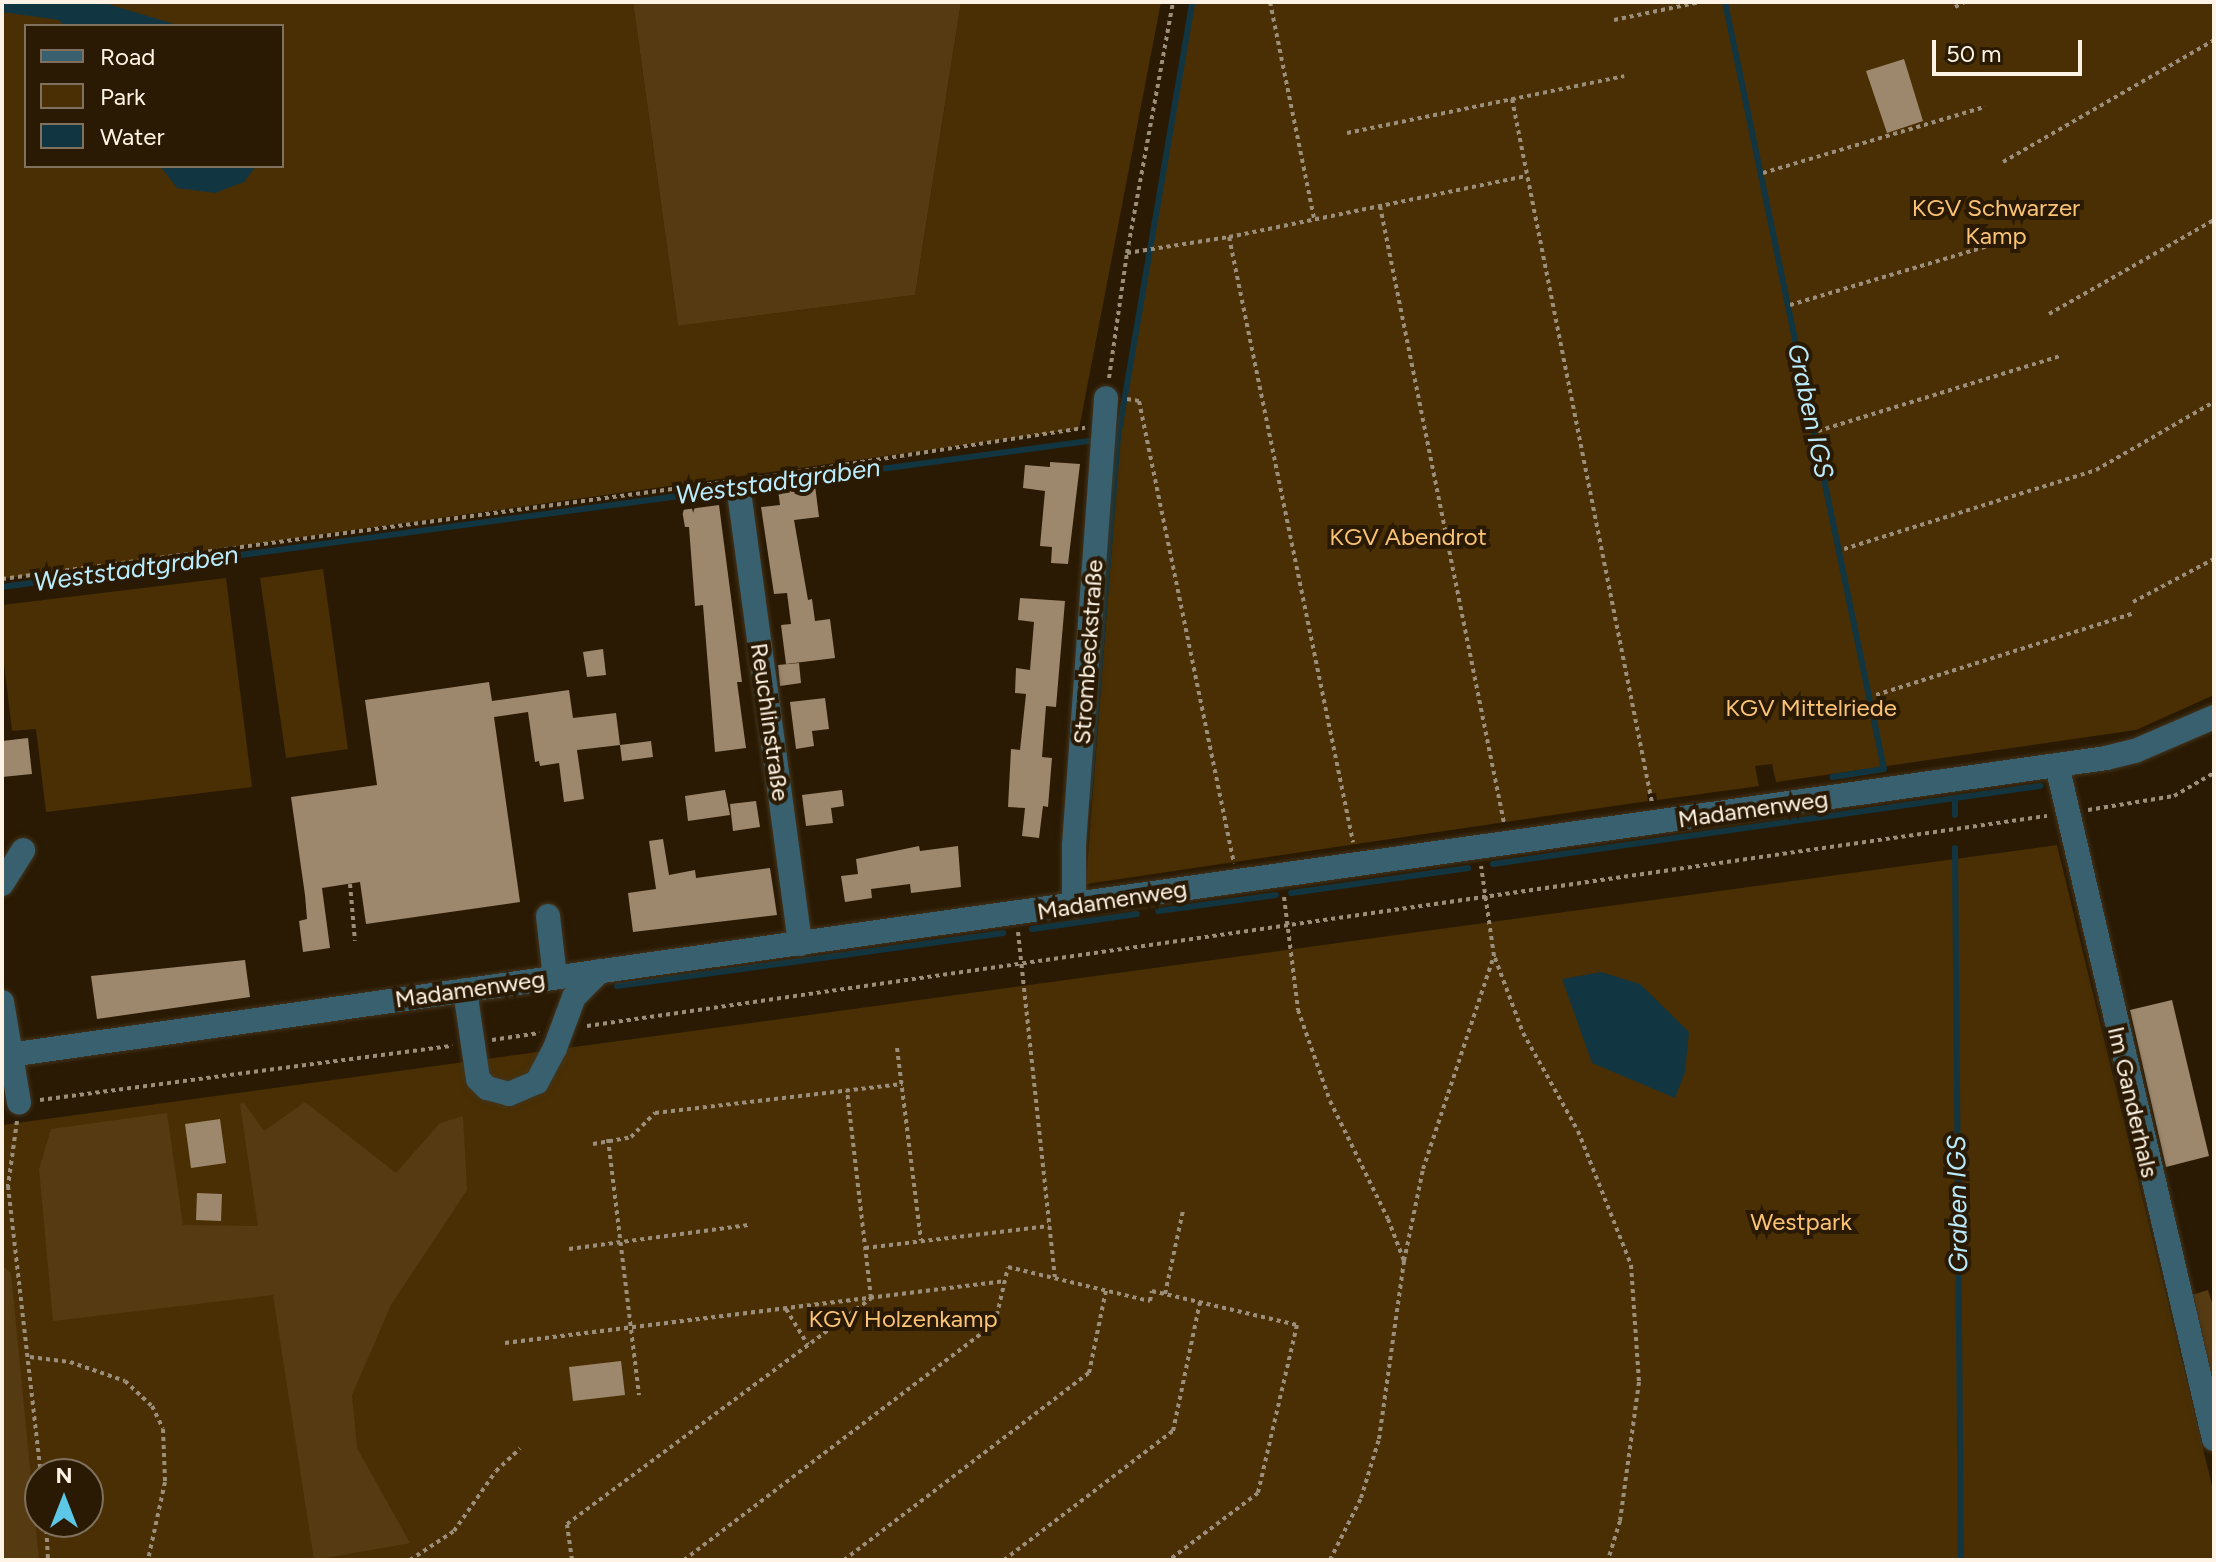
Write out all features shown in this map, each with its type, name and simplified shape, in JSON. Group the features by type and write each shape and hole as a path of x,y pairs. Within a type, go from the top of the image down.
{"street":[{"name":"Strombeckstraße","path":"1074,906 1074,845 1104,425 1115,398"},
{"name":"Reuchlinstraße","path":"740,499 800,944"},
{"name":"Madamenweg","path":"5,1055 2057,765 2135,751 2214,717"},
{"name":"Im Ganderhals","path":"2057,765 2214,1439"},
{"path":"2,884 23,850"},
{"path":"548,916 555,977"},
{"path":"465,990 478,1079 496,1092 525,1090 537,1082 574,997 600,971"},
{"path":"2,1002 5,1055 19,1103"}],"path":[{"path":"1173,2 1127,253 1115,398 1139,401 1233,860"},
{"path":"1270,2 1314,219"},
{"path":"1614,20 1700,2"},
{"path":"1955,7 1965,2"},
{"path":"2003,162 2214,40"},
{"path":"1347,133 1624,76"},
{"path":"1512,99 1650,794"},
{"path":"1763,173 1985,107"},
{"path":"1127,253 1229,237 1527,176"},
{"path":"1380,206 1504,821"},
{"path":"2049,314 2214,220"},
{"path":"1790,305 2025,235"},
{"path":"1229,237 1353,843"},
{"path":"1818,431 2061,356"},
{"path":"1844,549 2096,470 2214,402"},
{"path":"2,579 561,506 1104,425"},
{"path":"2133,602 2214,559"},
{"path":"1876,695 2135,613"},
{"path":"39,1458 8,1186 19,1103 471,1043 2066,813 2174,796 2214,773"},
{"path":"1478,848 1494,956 1523,1033 1578,1131 1631,1265 1639,1382 1620,1521 1608,1560"},
{"path":"1282,874 1298,1010 1325,1088 1388,1219 1404,1261"},
{"path":"350,884 355,941"},
{"path":"1017,914 1055,1278"},
{"path":"1330,1560 1361,1498 1379,1439 1404,1261 1423,1169 1494,956"},
{"path":"897,1048 921,1241"},
{"path":"593,1144 631,1137 655,1113 902,1084"},
{"path":"847,1090 871,1298"},
{"path":"608,1139 639,1395"},
{"path":"1165,1294 1183,1211"},
{"path":"569,1249 750,1225"},
{"path":"865,1248 1049,1226"},
{"path":"684,1560 995,1323 1008,1267 1150,1301 1152,1291 1297,1325 1258,1493 1169,1560"},
{"path":"505,1343 1005,1281"},
{"path":"844,1560 1089,1373 1106,1290"},
{"path":"572,1560 567,1524 871,1298"},
{"path":"1004,1560 1173,1431 1200,1302"},
{"path":"785,1308 808,1345"},
{"path":"30,1357 70,1362 125,1381 152,1406 163,1429 165,1482 148,1560"},
{"path":"410,1560 454,1531 496,1471 520,1449"},
{"path":"47,1538 48,1560"}],"green space":[{"path":"2,2 633,2 678,326 915,295 961,2 1161,2 1079,429 2,579"},
{"path":"1194,2 2214,2 2214,695 2136,730 1776,782 1772,764 1755,766 1759,786 1657,800 1656,793 1647,794 1648,801 1086,884 1123,399"},
{"path":"323,569 348,749 286,758 260,578"},
{"path":"226,578 252,787 46,812 36,729 12,731 2,647 2,605"},
{"name":"Westpark","path":"2057,845 2214,1494 2214,1560 2,1560 2,1125"}],"shaded area":[{"path":"633,2 961,2 915,295 678,326"},
{"path":"305,1102 396,1173 440,1123 463,1116 467,1190 391,1305 352,1395 357,1448 410,1543 314,1560 273,1295 53,1321 39,1169 51,1129 167,1113 183,1225 258,1226 240,1104 244,1103 264,1131"},
{"path":"2,1265 11,1273 29,1458 24,1458 24,1538 37,1538 39,1560 2,1560"},
{"path":"2208,1290 2214,1309 2214,1405 2188,1296"}],"water":[{"path":"2,2 101,2 174,24 62,24 59,20 2,12"},
{"path":"162,168 254,168 244,182 215,193 177,188"},
{"path":"1601,972 1640,984 1689,1032 1685,1072 1675,1098 1592,1063 1562,979"}],"building":[{"path":"1904,59 1923,121 1887,133 1866,71"},
{"path":"1050,462 1080,464 1068,564 1051,563 1052,547 1040,546 1045,491 1023,488 1025,465 1050,467"},
{"path":"815,485 819,517 794,520 808,600 812,599 815,621 830,619 835,658 786,664 781,625 791,624 787,593 774,594 761,507 780,505 778,490"},
{"path":"719,505 742,682 737,682 746,748 715,752 703,605 695,606 689,527 685,527 682,510"},
{"path":"1020,598 1065,601 1056,707 1046,706 1042,757 1052,758 1048,807 1043,806 1039,838 1022,836 1025,808 1008,807 1011,749 1020,750 1026,694 1015,693 1016,668 1030,670 1034,622 1018,620"},
{"path":"603,649 606,675 587,677 583,652"},
{"path":"799,663 801,683 780,686 778,665"},
{"path":"489,682 492,701 569,690 573,718 616,713 620,745 577,750 584,799 564,802 559,763 540,766 539,761 535,762 528,712 494,717 520,902 366,924 360,882 322,888 330,948 303,952 299,921 307,919 291,797 377,785 365,700"},
{"path":"825,698 829,729 812,731 814,746 796,749 790,702"},
{"path":"28,738 32,774 2,777 2,741"},
{"path":"651,741 653,757 622,761 620,745"},
{"path":"725,790 730,815 688,821 685,796"},
{"path":"842,790 844,806 831,808 833,823 806,826 802,795"},
{"path":"756,801 760,827 733,831 730,804"},
{"path":"663,839 669,875 695,870 696,878 770,868 777,915 633,932 628,893 656,889 649,841"},
{"path":"919,846 920,851 958,846 961,887 911,893 910,884 871,889 872,898 845,902 841,876 858,874 856,859"},
{"path":"245,960 250,997 97,1019 91,976"},
{"path":"2172,1000 2209,1156 2166,1167 2130,1010"},
{"path":"220,1119 226,1163 191,1168 185,1124"},
{"path":"197,1193 222,1194 221,1221 196,1220"},
{"path":"621,1361 625,1395 573,1401 569,1367"}],"waterway":[{"name":"Weststadtgraben","path":"1108,438 1118,437 1192,2"},
{"name":"Graben IGS","path":"1725,2 1884,769 1833,777"},
{"path":"1089,797 1118,437"},
{"name":"Weststadtgraben","path":"2,587 1097,440"},
{"path":"1493,864 2040,786"},
{"name":"Graben IGS","path":"1955,799 1955,815"},
{"name":"Graben IGS","path":"1955,848 1961,1560"},
{"path":"1291,893 1468,868"},
{"path":"1158,911 1276,895"},
{"path":"1032,929 1137,914"},
{"path":"617,986 1003,933"}],"park label":[{"name":"KGV Schwarzer Kamp","path":"1996,222"},
{"name":"KGV Abendrot","path":"1408,537"},
{"name":"KGV Mittelriede","path":"1811,708"},
{"name":"KGV Holzenkamp","path":"903,1319"}]}
